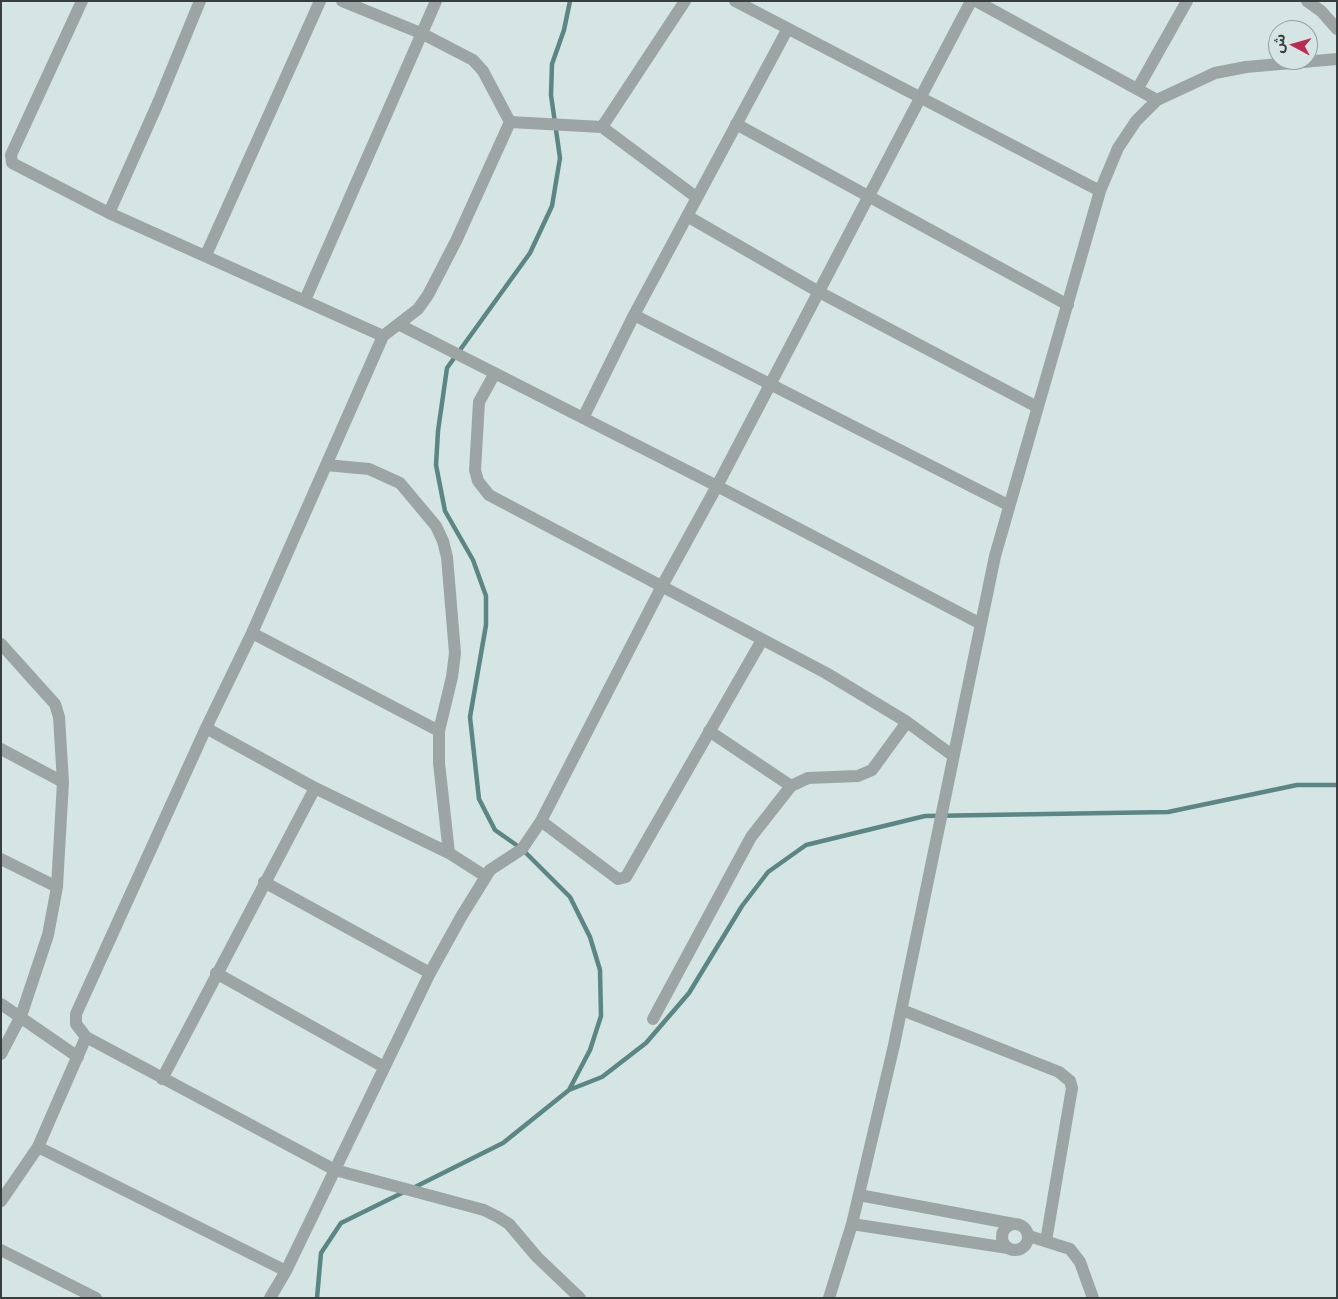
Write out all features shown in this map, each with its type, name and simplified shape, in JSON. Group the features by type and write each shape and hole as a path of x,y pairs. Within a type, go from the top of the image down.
{"street":[{"path":"82,1 11,155 14,166 109,213 383,336"},
{"path":"109,213 158,103 200,1"},
{"path":"206,255 320,1"},
{"path":"342,1 423,34 473,60 483,70 510,122"},
{"path":"305,300 436,1"},
{"path":"602,127 685,1"},
{"path":"735,1 787,30 1100,192"},
{"path":"270,1298 286,1271 430,973 485,876 498,863 522,849 541,821 662,586 771,384 971,1"},
{"path":"976,1 1157,100"},
{"path":"1138,88 1187,1"},
{"path":"1307,1 1321,11 1337,29"},
{"path":"584,418 634,315 696,196 787,30"},
{"path":"829,1298 852,1224 902,1010 938,842 952,755 1008,505 1100,192 1118,148 1128,132 1157,100 1215,73 1337,59"},
{"path":"510,122 602,127 696,196"},
{"path":"510,122 456,240 428,295 418,309 400,325 383,336 252,633 206,728 76,1014 76,1024 86,1036 162,1079 335,1170 484,1210 498,1217 509,1224 537,1257 580,1298"},
{"path":"736,124 1068,305"},
{"path":"687,216 819,292 1037,407"},
{"path":"634,315 1008,505"},
{"path":"400,325 717,486 981,624"},
{"path":"495,373 482,396 478,409 476,470 482,488 490,495 826,674 907,722 952,755"},
{"path":"326,465 369,469 387,475 400,483 436,526 443,541 447,557 454,654 452,677 438,731 439,763 449,853"},
{"path":"252,633 438,731"},
{"path":"541,821 618,879 624,879 762,640"},
{"path":"1,644 55,704 59,717 62,782 57,886 48,935 21,1016 1,1054"},
{"path":"653,1019 751,837 791,786 808,778 858,776 872,770 907,722"},
{"path":"206,728 315,788 449,853 485,876"},
{"path":"709,731 791,786"},
{"path":"1,749 62,782"},
{"path":"162,1079 216,973 315,788"},
{"path":"1,859 57,886"},
{"path":"264,882 430,973"},
{"path":"216,973 384,1066"},
{"path":"1,1004 21,1016 78,1058"},
{"path":"902,1010 1059,1072 1070,1081 1072,1088 1046,1241"},
{"path":"1,1201 38,1147 86,1036"},
{"path":"38,1147 286,1271"},
{"path":"852,1224 1012,1250 1022,1249 1028,1242 1029,1236 1024,1227 1014,1224 859,1195"},
{"path":"1008,1248 1002,1239 1002,1234 1009,1225 1014,1224"},
{"path":"1029,1236 1070,1249 1080,1262 1093,1298"},
{"path":"1,1250 96,1298"}],"waterway":[{"path":"569,1090 590,1050 601,1016 600,970 590,937 570,897 522,849 495,830 479,799 470,717 486,625 486,596 473,560 445,511 436,465 438,431 447,368 530,253 552,206 560,158 551,95 552,64 564,30 570,1"},
{"path":"413,1188 503,1143 569,1090 602,1077 646,1043 689,993 742,906 768,872 806,845 925,816 1168,812 1297,785 1337,785"},
{"path":"317,1298 321,1253 341,1223 406,1191"}]}
